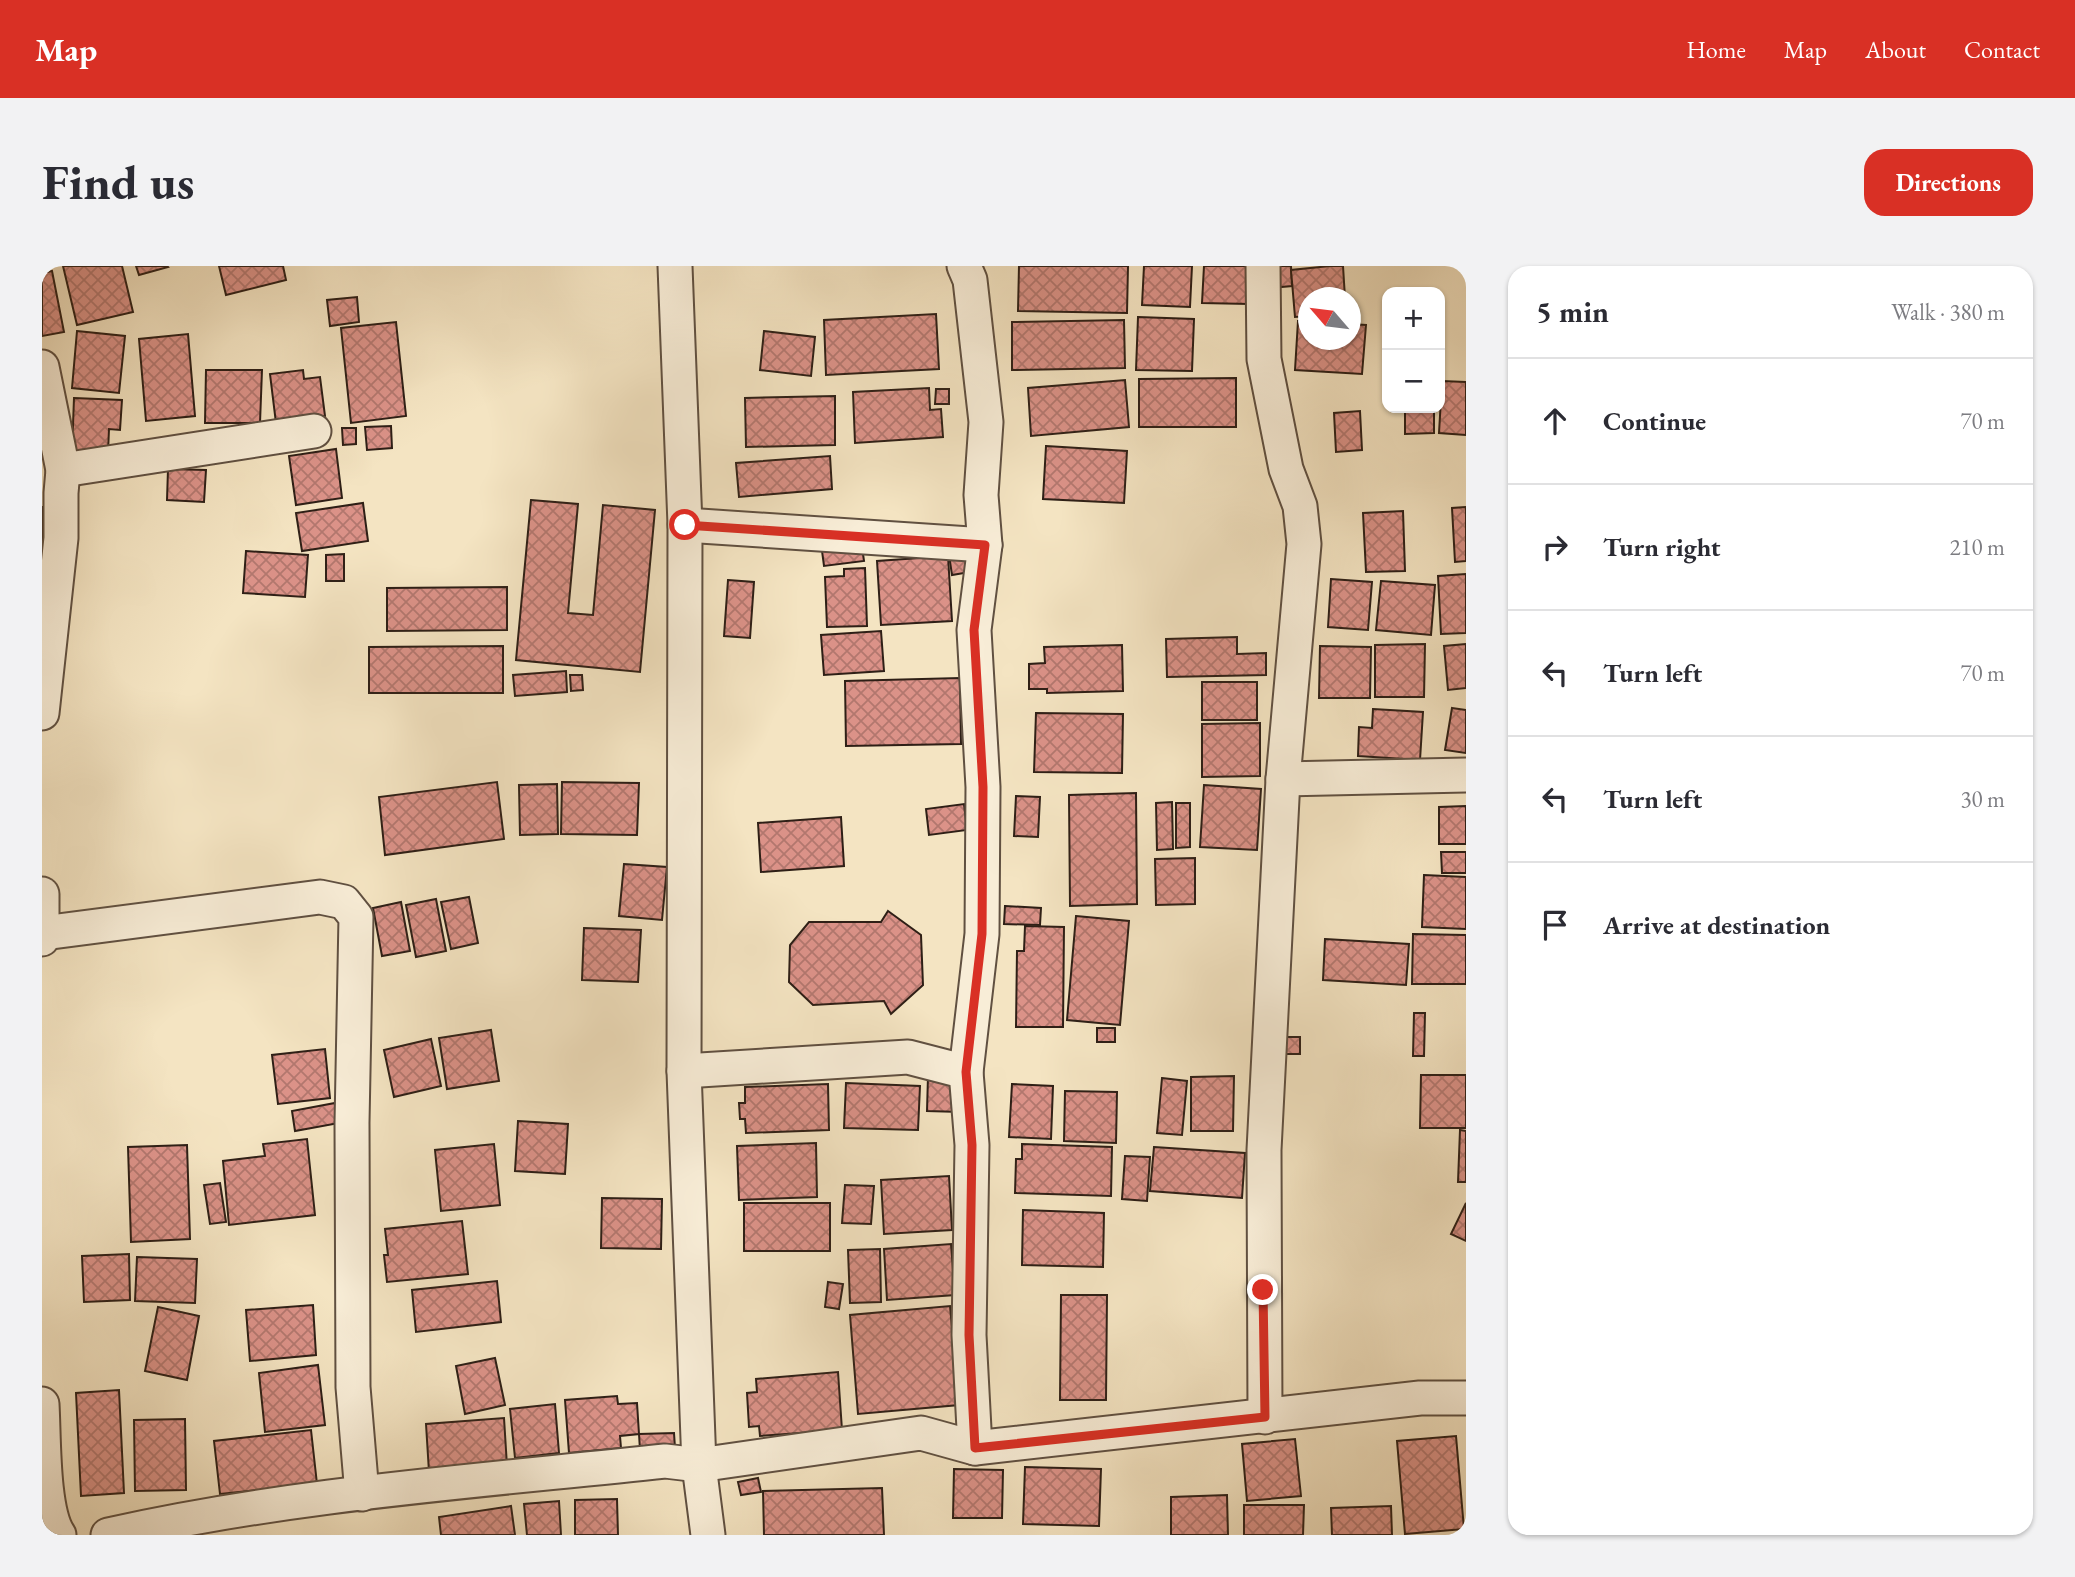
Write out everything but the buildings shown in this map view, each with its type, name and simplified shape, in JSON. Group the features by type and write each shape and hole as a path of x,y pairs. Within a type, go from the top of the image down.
{"street":[{"path":"674,266 685,525 684,1071 699,1465 708,1535"},
{"path":"964,266 970,280 986,422 981,495 985,545 974,630 983,787 982,934 966,1072 972,1145 969,1335 975,1448"},
{"path":"1263,266 1264,359 1286,469 1300,506 1304,544 1283,779 1264,1150 1265,1417"},
{"path":"42,367 63,470 61,538 42,713"},
{"path":"63,470 314,431"},
{"path":"685,525 985,545"},
{"path":"1283,779 1466,775"},
{"path":"42,894 43,936 320,897 344,902 356,917 352,1123 353,1387 362,1494"},
{"path":"684,1071 908,1057 966,1072"},
{"path":"108,1535 162,1523 362,1494 665,1461 699,1465 921,1433 975,1448 1420,1398 1466,1398"},
{"path":"42,1405 46,1493 51,1525 58,1535"}],"route":[{"path":"685,525 985,545 974,630 983,787 982,934 966,1072 972,1145 969,1335 975,1448 1265,1417 1263,1290"}]}
